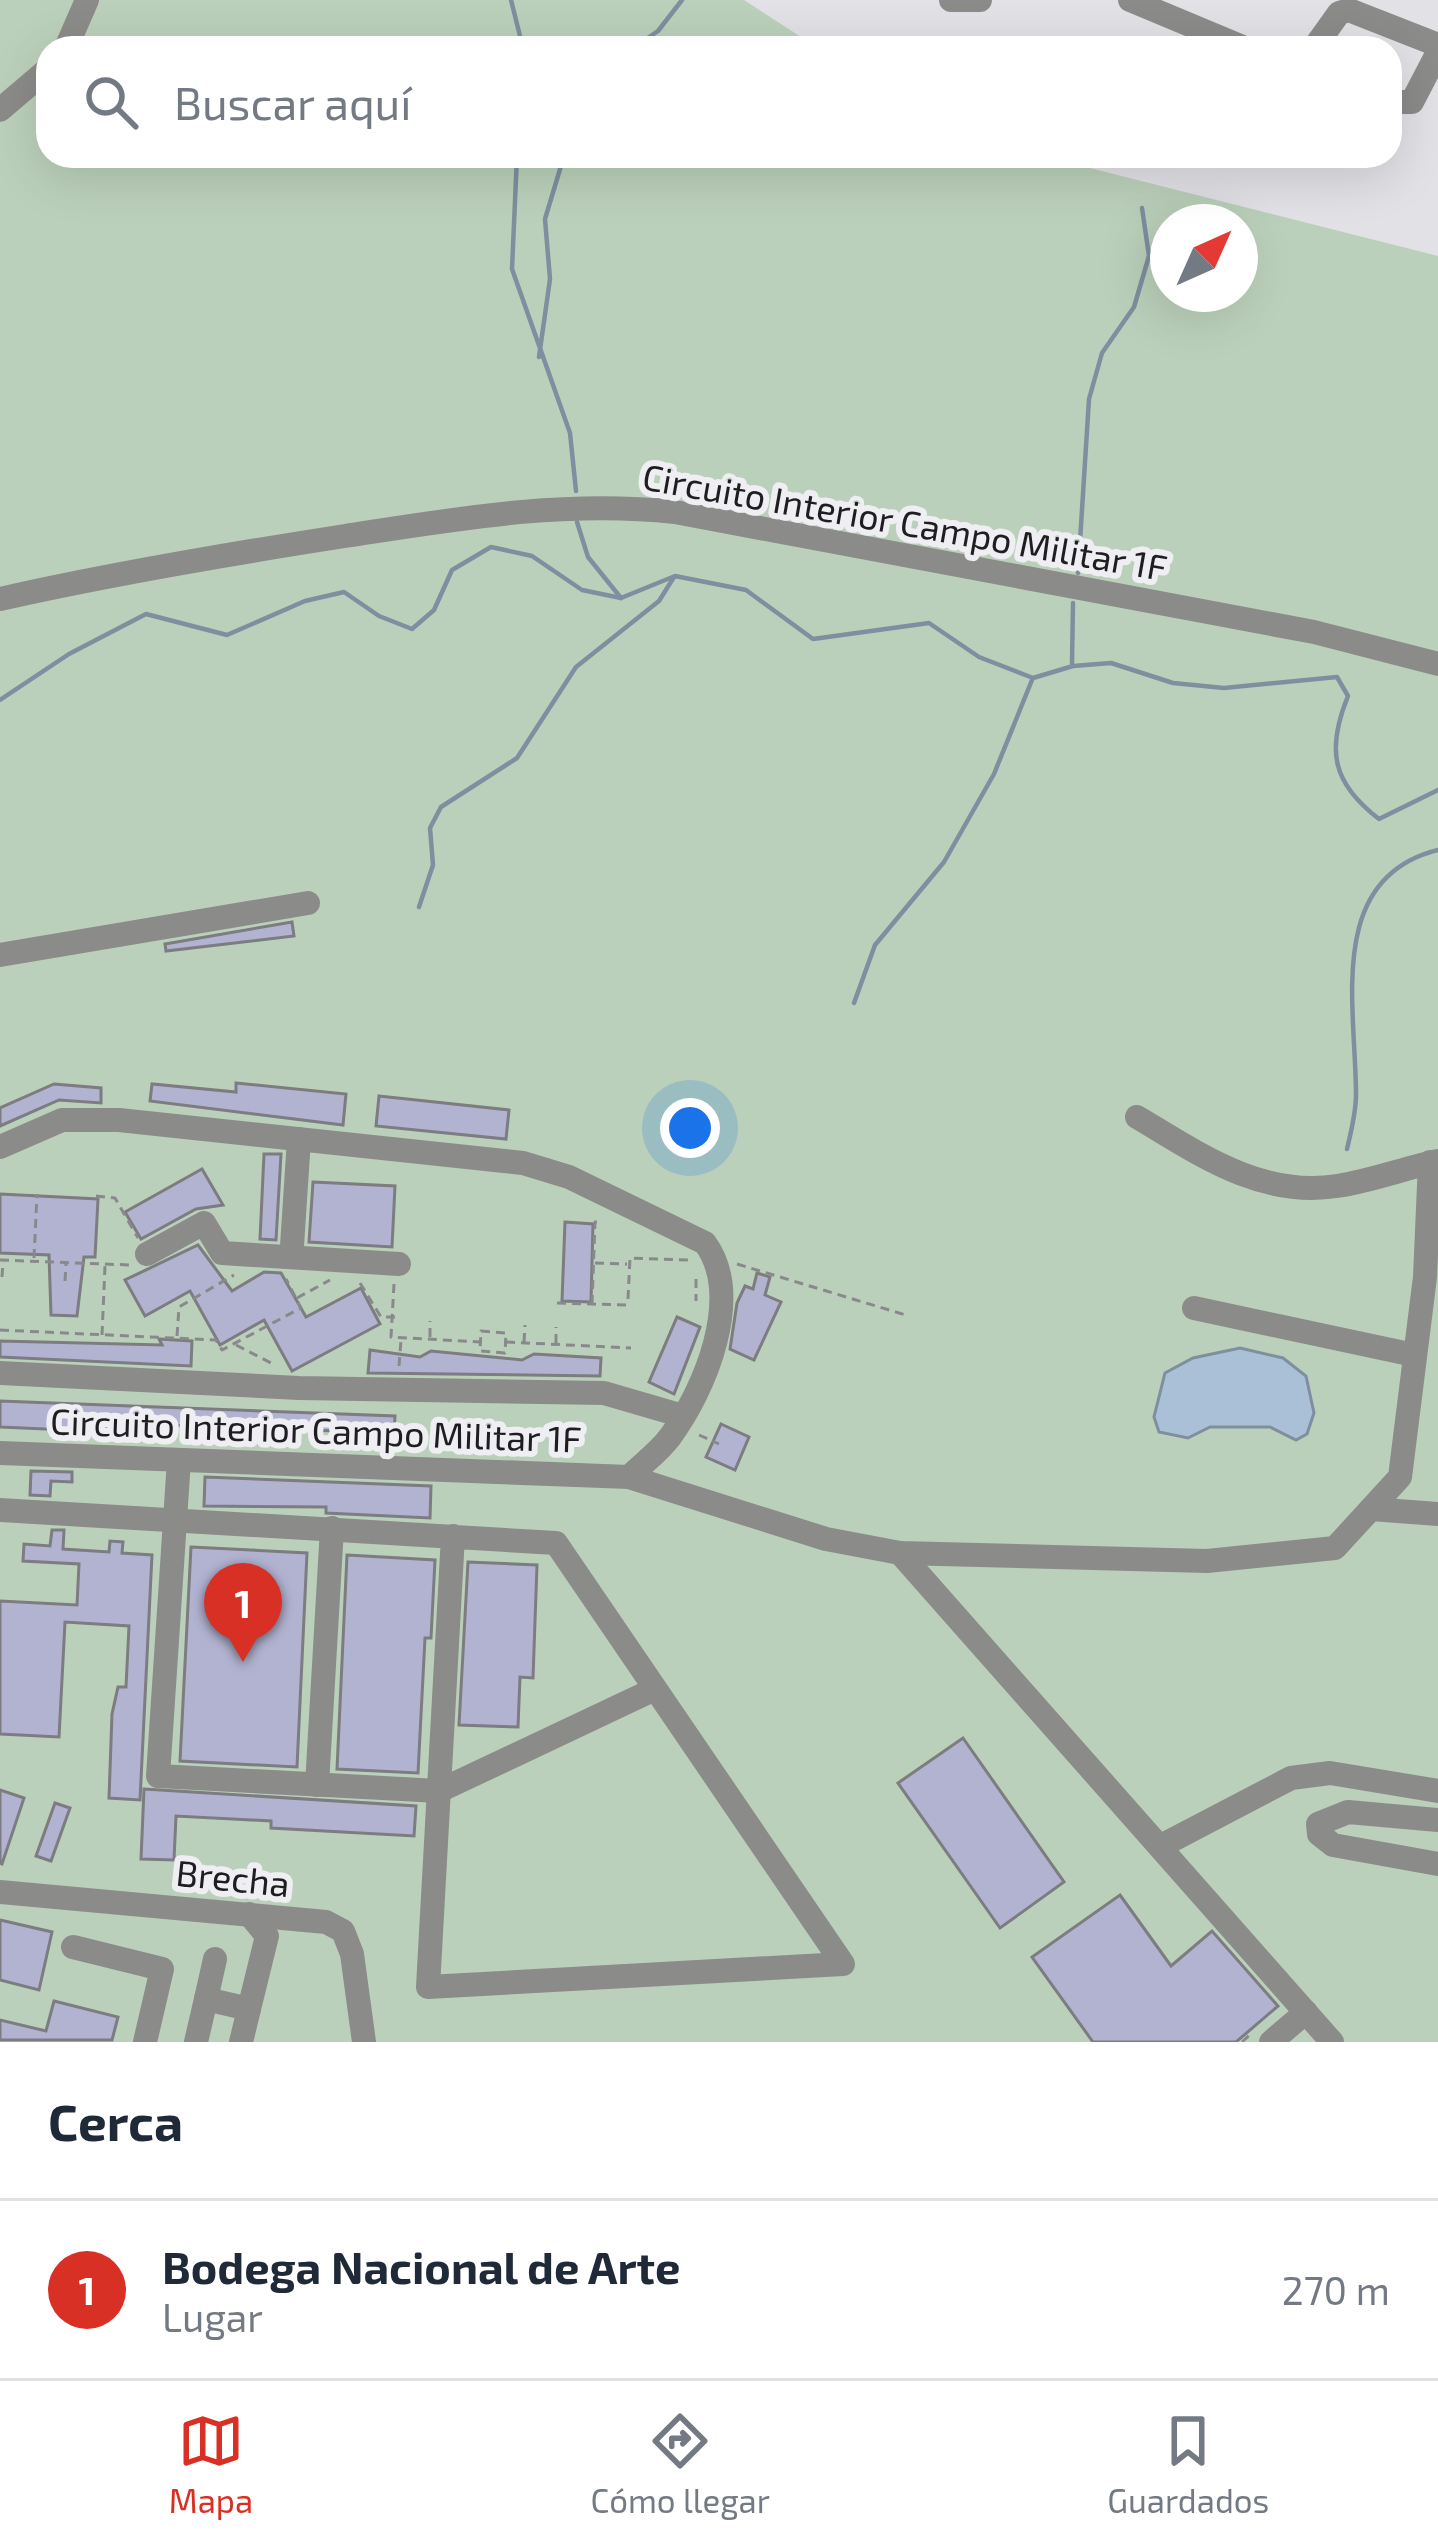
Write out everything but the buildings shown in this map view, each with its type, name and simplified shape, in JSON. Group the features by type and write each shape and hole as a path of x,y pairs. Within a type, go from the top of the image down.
{"street":[{"path":"71,36 87,0"},
{"path":"952,0 980,0"},
{"path":"1130,0 1216,36"},
{"path":"1323,36 1339,14 1349,10 1438,49 1415,99 1402,106"},
{"path":"0,110 36,78"},
{"name":"Circuito Interior Campo Militar 1F","path":"0,599 158,563 517,509 612,505 675,512 1291,628 1438,664"},
{"path":"0,956 308,903"},
{"path":"1137,1117 1226,1171 1298,1189 1340,1186 1434,1161"},
{"name":"Circuito Interior Campo Militar 1F","path":"0,1147 62,1120 119,1120 523,1163 569,1178 705,1243 716,1259 718,1312 709,1369 686,1423 629,1477"},
{"path":"278,1253 299,1139"},
{"name":"Circuito Interior Campo Militar 1F","path":"0,1453 629,1477 826,1539 900,1553 1207,1561 1335,1548 1400,1477 1434,1161"},
{"path":"148,1254 204,1223 222,1253 278,1253 363,1266"},
{"path":"1194,1308 1414,1354"},
{"path":"0,1373 299,1388 604,1394 686,1423"},
{"path":"179,1460 158,1776 439,1791 655,1689"},
{"path":"1371,1509 1438,1514"},
{"path":"0,1510 175,1518 332,1528 453,1536 556,1543 843,1964 428,1987 453,1536"},
{"path":"317,1785 332,1528"},
{"path":"900,1553 1331,2042"},
{"path":"1161,1846 1291,1778 1330,1773 1438,1791"},
{"path":"1438,1820 1348,1812 1318,1824 1319,1834 1333,1845 1438,1864"},
{"name":"Brecha","path":"0,1892 326,1922 343,1931 352,1954 364,2042"},
{"path":"241,2042 266,1936 250,1914"},
{"path":"73,1947 162,1969 145,2042"},
{"path":"196,2042 215,1959"},
{"path":"206,1999 249,2009"},
{"path":"1270,2042 1306,2012"}],"path":[{"path":"34,1261 37,1193"},
{"path":"2,1277 2,1260 128,1266 148,1254 116,1198 96,1196"},
{"path":"592,1304 595,1222 602,1222"},
{"path":"0,1330 216,1340 222,1350 302,1308 278,1253 179,1307 177,1338"},
{"path":"557,1303 627,1302 630,1258 696,1260"},
{"path":"730,1262 909,1316"},
{"path":"65,1280 66,1263"},
{"path":"594,1263 629,1264"},
{"path":"102,1335 105,1264"},
{"path":"297,1298 363,1266"},
{"path":"363,1266 395,1317 392,1337 480,1342"},
{"path":"363,1266 381,1317 395,1317"},
{"path":"430,1321 430,1339"},
{"path":"524,1343 525,1325"},
{"path":"556,1327 556,1344"},
{"path":"481,1331 506,1333 506,1353 480,1351 480,1342 481,1331"},
{"path":"398,1390 400,1338"},
{"path":"506,1342 632,1348"},
{"path":"234,1344 292,1374 299,1388"},
{"path":"686,1423 719,1444"}],"green space":[{"path":"0,0 744,0 800,36 36,36 36,168 1090,168 1232,204 1150,204 1150,312 1258,312 1258,211 1438,256 1438,2042 0,2042"}],"water":[{"path":"1240,1348 1283,1358 1306,1376 1314,1413 1307,1434 1296,1440 1270,1427 1210,1427 1188,1438 1159,1432 1154,1417 1165,1373 1193,1358"}],"waterway":[{"path":"511,0 520,36"},
{"path":"651,36 682,0"},
{"path":"516,168 512,269 570,433 576,491"},
{"path":"539,357 550,279 545,219 560,168"},
{"path":"1078,573 1089,399 1102,353 1134,307 1149,256 1142,208"},
{"path":"577,522 588,557 621,598"},
{"path":"0,700 69,654 146,614 227,635 305,601 344,592 379,616 412,629 434,610 452,570 491,547 532,556 582,590 621,598 675,576 746,590 813,639 929,623 979,657 1033,678 1073,666 1111,663 1173,683 1224,688 1337,677 1348,696 1337,733 1338,764 1363,806 1379,819 1438,790"},
{"path":"419,907 433,865 430,828 441,807 517,758 576,667 659,601 674,577"},
{"path":"1072,663 1073,603"},
{"path":"854,1003 875,945 944,862 994,774 1032,680"},
{"path":"1347,1149 1356,1102 1352,986 1362,917 1378,888 1402,865 1438,850"}],"place":[{"name":"Bodega Nacional de Arte","path":"243,1662"}]}
